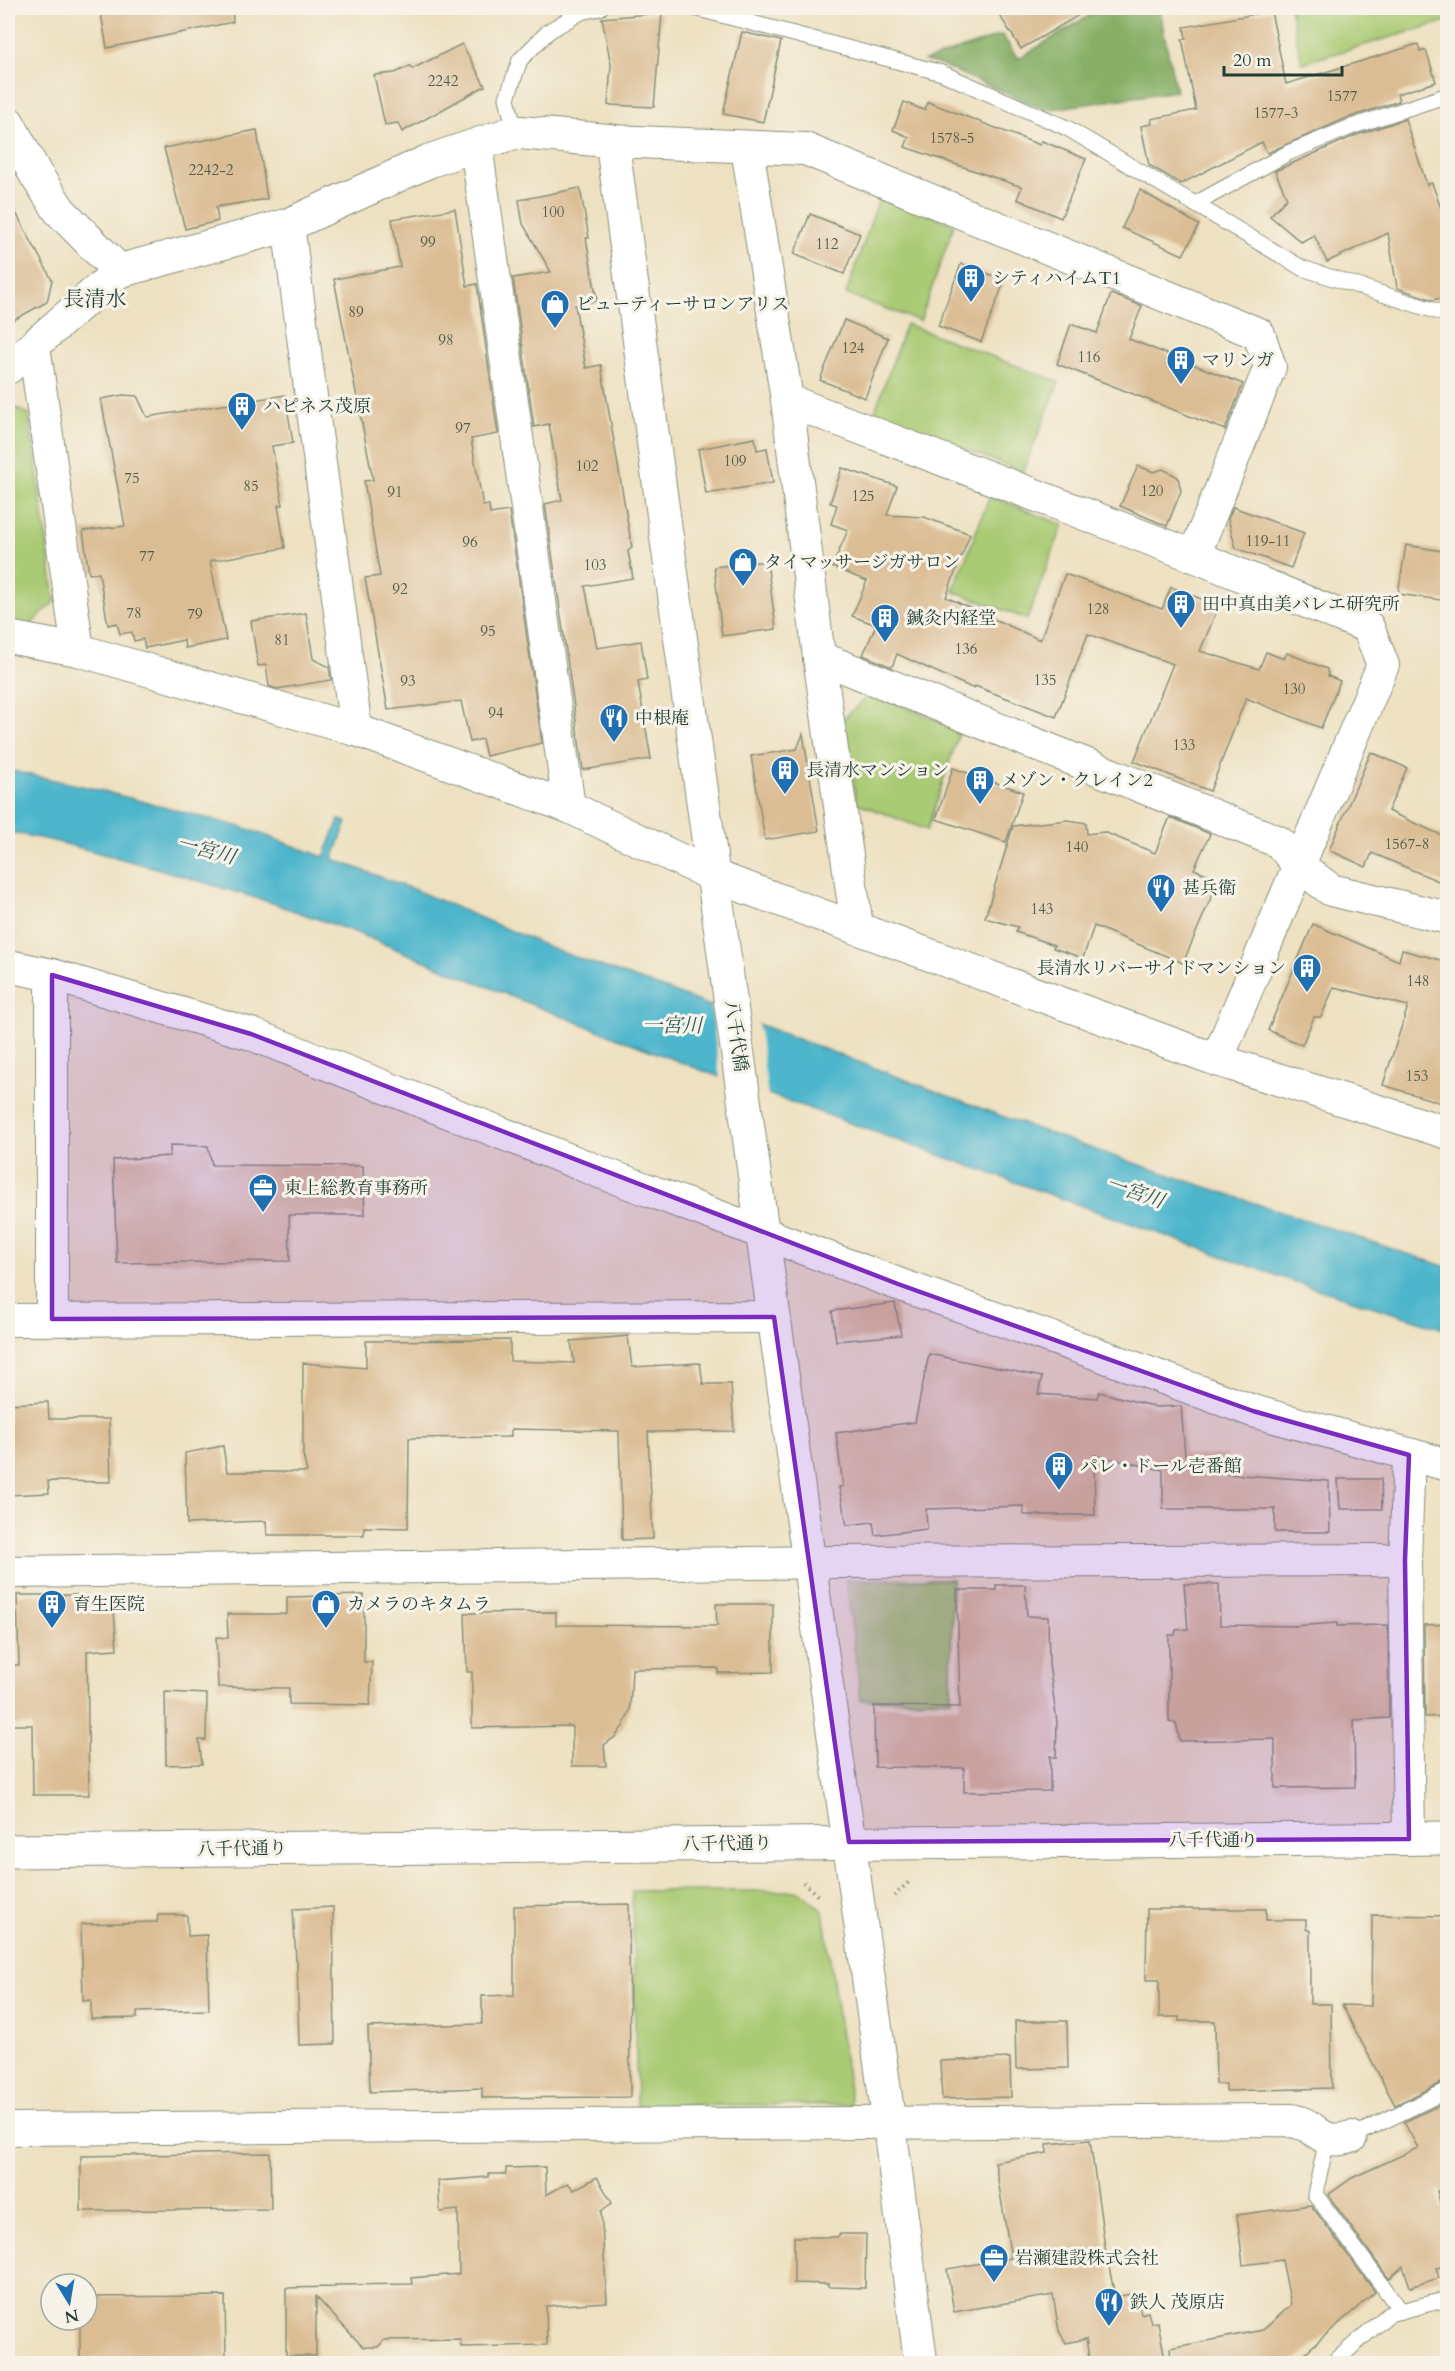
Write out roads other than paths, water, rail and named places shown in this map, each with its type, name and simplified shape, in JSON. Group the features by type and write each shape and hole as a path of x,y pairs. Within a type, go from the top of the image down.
{"street":[{"path":"8,123 36,175 60,211 119,271"},
{"path":"8,368 119,271 288,225 429,161 515,132 612,141 805,149 1259,334 1270,367 1194,556"},
{"name":"八千代橋","path":"612,141 921,2364"},
{"path":"476,145 569,807"},
{"path":"747,148 787,400 819,657 857,927"},
{"path":"288,225 356,730"},
{"path":"34,346 78,650"},
{"path":"787,400 1194,556 1368,627 1383,665 1217,1060"},
{"path":"8,637 78,650 356,730 569,807 714,876 1217,1060 1448,1133"},
{"path":"819,657 1279,842 1298,865 1330,890 1448,918"},
{"path":"8,966 52,975 251,1034 763,1234 1253,1411 1448,1465"},
{"path":"52,975 52,1319"},
{"path":"8,1320 774,1317"},
{"path":"1409,1455 1405,1560 1409,1839"},
{"path":"8,1572 809,1563 1405,1560"},
{"name":"八千代通り","path":"8,1851 1448,1838"},
{"path":"8,2129 1292,2120 1305,2122 1339,2138"}],"lane":[{"path":"515,132 507,98 520,60 549,31 581,12 600,8"},
{"path":"695,8 942,73 1067,128 1302,268 1448,315"},
{"path":"1195,204 1288,153 1350,127 1448,95"},
{"path":"1401,2311 1315,2194 1339,2138 1448,2090"},
{"path":"1332,2364 1389,2314 1448,2299"}],"water":[{"name":"一宮川","path":"8,770 91,788 245,828 324,857 339,820 347,822 333,859 415,890 561,952 1104,1153 1447,1267 1447,1330 1292,1281 701,1070 525,1002 352,931 269,902 156,868 54,841 8,832"}],"place":[{"name":"シティハイムT1","path":"971,304"},
{"name":"ビューティーサロンアリス","path":"555,330"},
{"name":"マリンガ","path":"1181,386"},
{"name":"ハピネス茂原","path":"242,432"},
{"name":"タイマッサージガサロン","path":"743,588"},
{"name":"田中真由美バレエ研究所","path":"1181,630"},
{"name":"鍼灸内経堂","path":"885,644"},
{"name":"中根庵","path":"614,744"},
{"name":"長清水マンション","path":"785,796"},
{"name":"メゾン・クレイン2","path":"980,806"},
{"name":"甚兵衛","path":"1161,914"},
{"name":"長清水リバーサイドマンション","path":"1307,994"},
{"name":"東上総教育事務所","path":"263,1214"},
{"name":"パレ・ドール壱番館","path":"1059,1492"},
{"name":"育生医院","path":"52,1630"},
{"name":"カメラのキタムラ","path":"326,1630"},
{"name":"岩瀬建設株式会社","path":"994,2284"},
{"name":"鉄人 茂原店","path":"1109,2328"}],"district":[{"name":"長清水","path":"95,299"}]}
